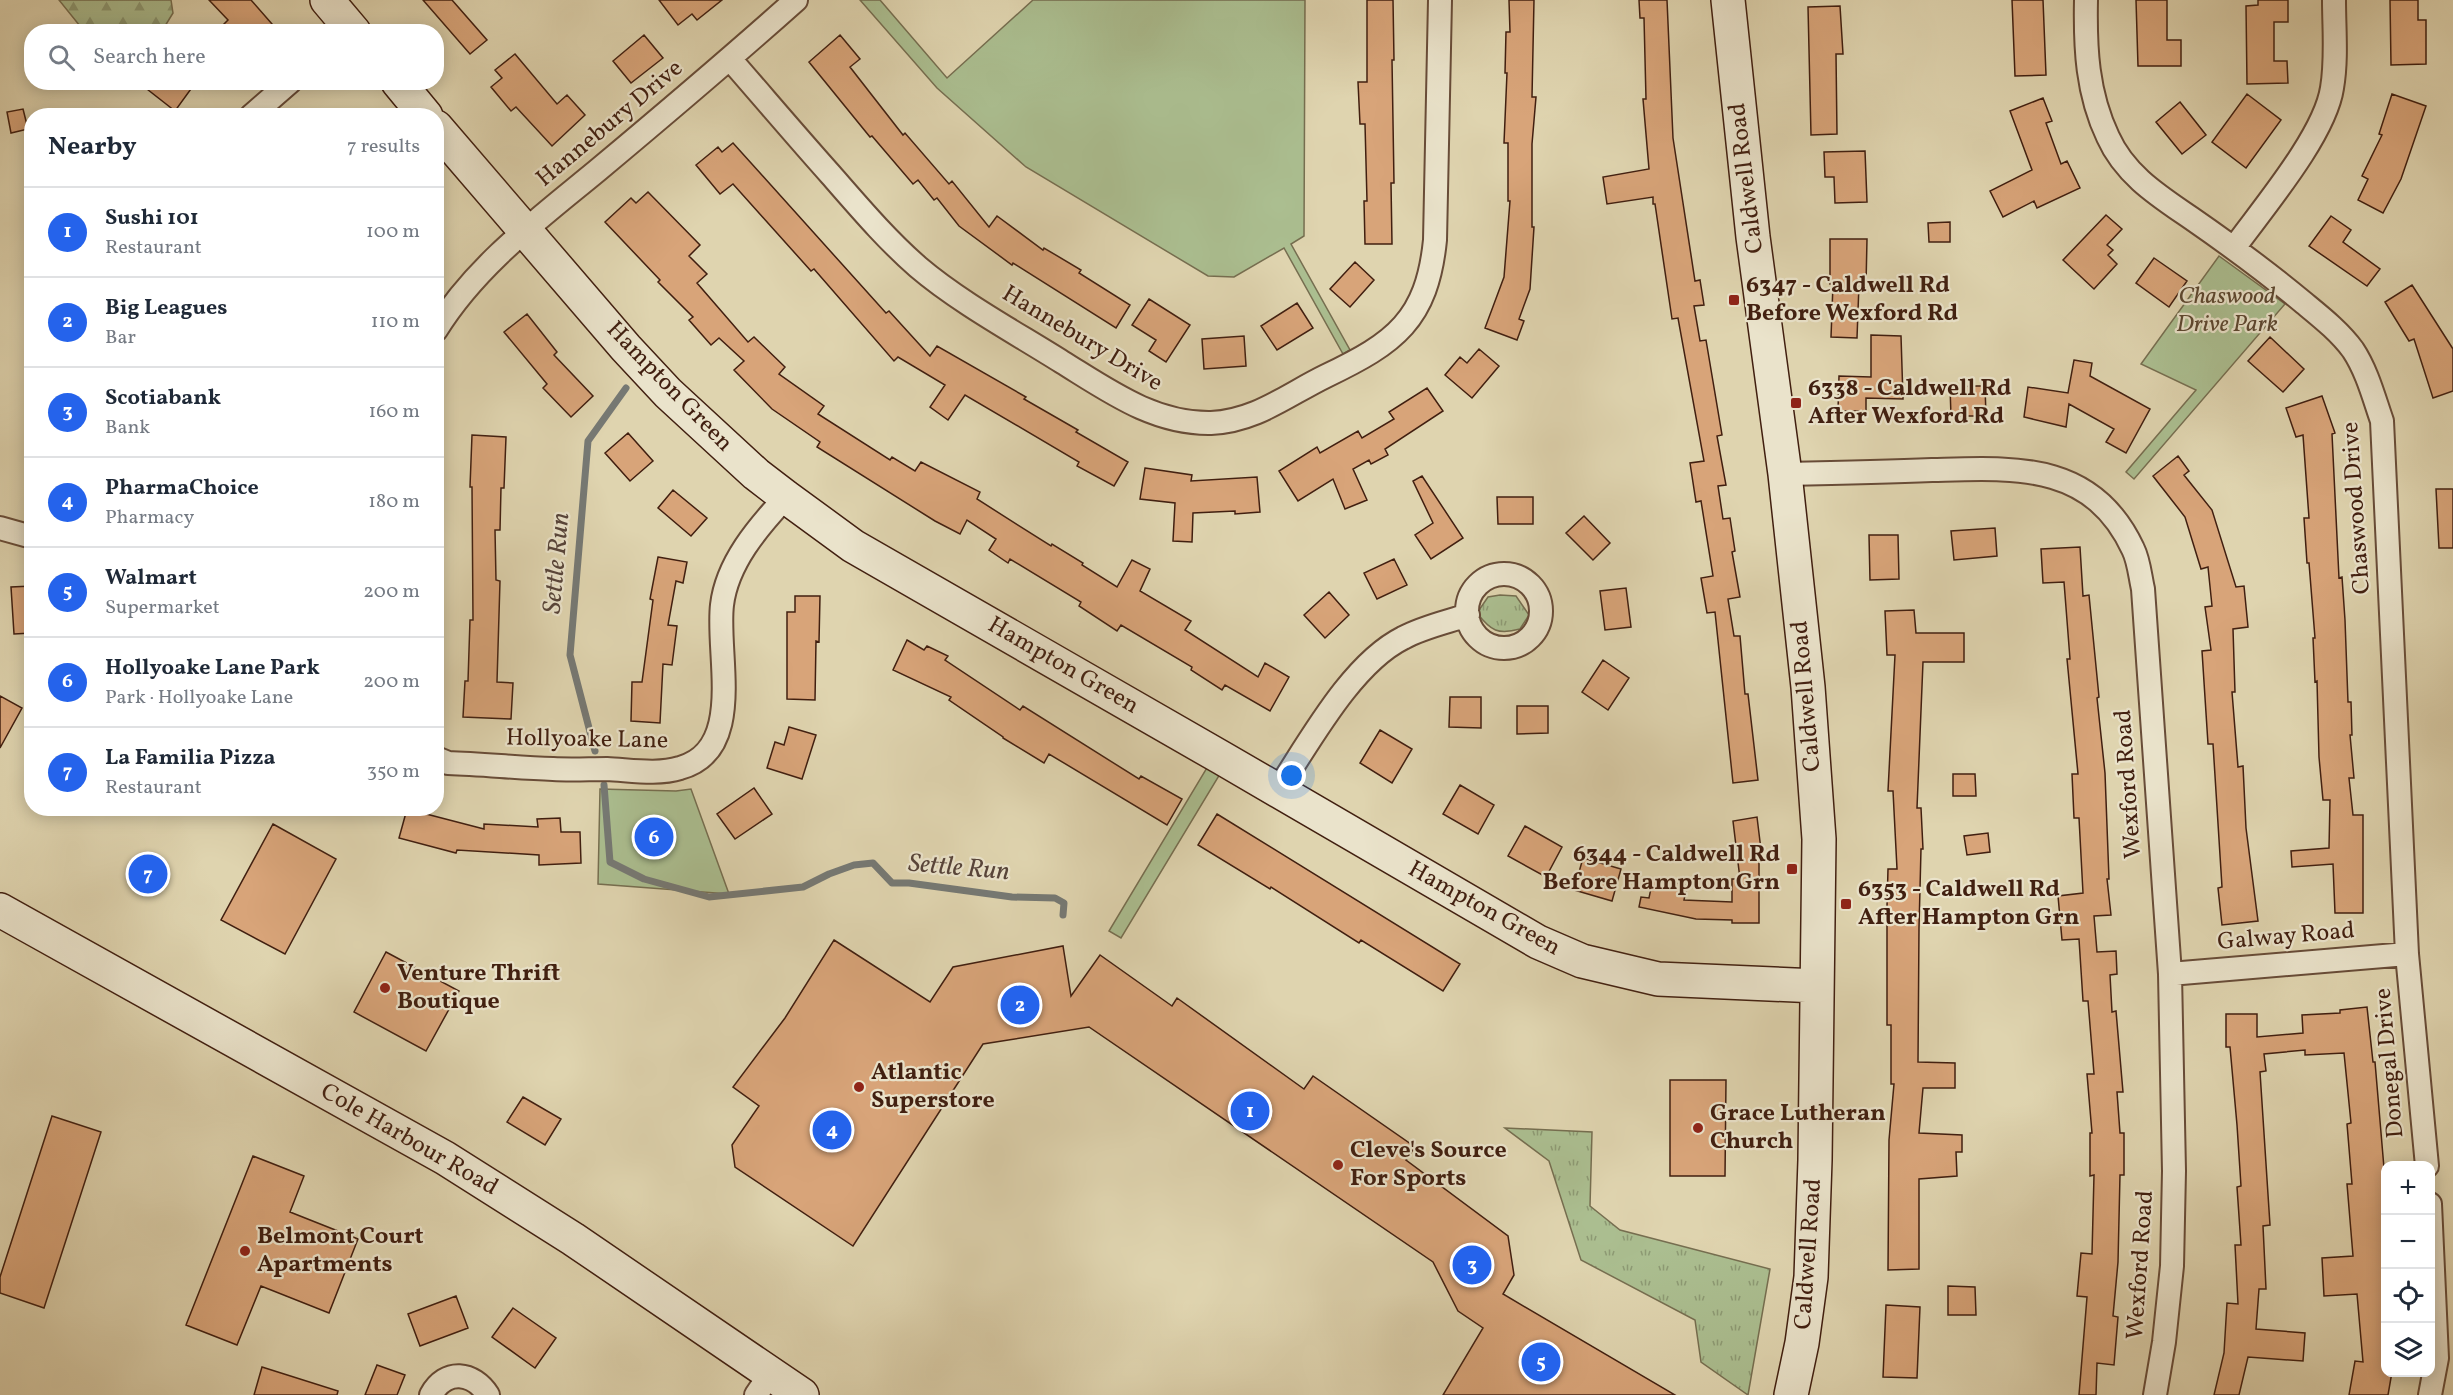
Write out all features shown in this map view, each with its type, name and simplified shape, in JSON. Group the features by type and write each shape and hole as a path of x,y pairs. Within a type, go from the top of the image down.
{"street":[{"path":"327,0 347,24"},
{"name":"Hannebury Drive","path":"525,231 730,59 796,0"},
{"name":"Hannebury Drive","path":"730,59 870,220 916,266 936,281 1134,406 1175,420 1219,422 1257,414 1310,384 1352,364 1385,344 1401,330 1422,301 1431,268 1435,240 1440,0"},
{"name":"Caldwell Road","path":"1728,0 1753,237 1785,474 1808,687 1819,839 1815,1161 1811,1277 1802,1343 1791,1395"},
{"name":"Chaswood Drive","path":"2086,0 2087,70 2095,107 2108,140 2124,164 2144,186 2234,248 2327,322 2353,350 2369,383 2382,421 2407,954"},
{"path":"2234,248 2304,151 2326,110 2332,89 2334,0"},
{"path":"260,108 281,90"},
{"path":"405,90 419,108"},
{"name":"Hampton Green","path":"444,136 668,393 756,474 853,546 1538,942 1568,956 1610,969 1658,979 1817,986"},
{"path":"444,319 470,284 525,231"},
{"name":"Wexford Road","path":"1785,474 2007,469 2050,475 2085,490 2103,506 2123,531 2134,551 2143,589 2170,974 2174,1171 2172,1266 2156,1395"},
{"name":"Hollyoake Lane","path":"444,761 554,769 661,771 682,768 696,761 716,741 723,718 722,605 728,583 748,542 786,497"},
{"path":"0,528 24,535"},
{"path":"1277,790 1341,695 1382,651 1403,637 1468,615"},
{"name":"Cole Harbour Road","path":"0,910 445,1158 573,1239 764,1384 802,1395"},
{"name":"Galway Road","path":"2170,974 2407,954"},
{"name":"Donegal Drive","path":"2407,954 2427,1161"},
{"path":"2430,1395 2437,1358 2431,1215"},
{"path":"431,1395 443,1381 460,1376 477,1382 488,1395"}],"green space":[{"path":"59,0 171,0 173,13 166,24 78,24"},
{"path":"860,0 880,0 947,78 1033,0 1305,0 1304,236 1291,244 1350,350 1343,354 1284,248 1234,277 1208,276 1026,167 937,88"},
{"name":"Chaswood Drive Park","path":"2219,256 2285,304 2134,479 2126,472 2196,390 2141,364"},
{"path":"1516,596 1529,615 1520,629 1506,632 1496,630 1491,628 1477,613 1488,597"},
{"path":"1208,766 1220,774 1121,938 1109,931"},
{"path":"600,789 676,791 691,789 729,894 598,884"},
{"path":"1505,1128 1592,1132 1590,1206 1620,1230 1770,1269 1748,1395 1701,1362 1695,1320 1581,1260 1549,1161"}],"building":[{"path":"209,0 251,0 272,24 224,24 228,20"},
{"path":"423,0 452,0 487,40 470,54"},
{"path":"659,0 722,0 697,20 692,14 678,25"},
{"path":"1367,0 1393,0 1392,244 1365,244 1364,201 1367,201 1365,124 1360,124 1358,82 1367,82"},
{"path":"1509,0 1534,0 1532,97 1536,97 1532,144 1532,227 1534,227 1530,289 1519,319 1524,321 1517,340 1485,328 1504,277 1510,201 1508,201 1508,143 1504,143 1506,32 1510,32"},
{"path":"1639,0 1667,0 1673,138 1695,281 1700,280 1704,305 1694,306 1700,341 1706,340 1722,435 1717,436 1726,485 1718,486 1723,519 1730,518 1735,551 1732,552 1740,597 1728,599 1734,636 1740,636 1745,694 1748,694 1758,780 1733,783 1715,612 1707,613 1701,578 1713,576 1701,501 1696,502 1690,463 1704,461 1678,318 1672,319 1655,204 1653,204 1653,197 1607,204 1603,177 1649,169 1643,99 1646,99 1644,18 1640,18"},
{"path":"2012,0 2043,0 2046,75 2015,76"},
{"path":"2136,0 2167,0 2167,40 2181,40 2181,66 2138,66"},
{"path":"2258,0 2288,0 2288,22 2274,22 2274,61 2287,61 2288,83 2247,84 2246,6 2258,5"},
{"path":"2390,0 2418,0 2418,20 2426,20 2426,64 2391,65"},
{"path":"1840,6 1843,54 1836,54 1837,134 1811,135 1808,7"},
{"path":"644,35 663,58 631,83 613,61"},
{"path":"840,35 860,59 850,67 903,135 905,133 949,184 952,181 989,227 997,216 1043,250 1044,248 1081,270 1079,273 1130,305 1116,328 1013,263 1012,265 959,226 937,198 934,200 918,180 913,184 872,136 870,137 809,62"},
{"path":"515,54 557,104 567,95 585,115 552,146 516,107 511,111 491,87 502,78 495,70"},
{"path":"148,90 190,90 177,108 171,108"},
{"path":"2247,94 2281,120 2246,168 2212,142"},
{"path":"2392,94 2426,106 2401,179 2383,213 2358,200 2368,179 2362,176 2382,135 2379,134"},
{"path":"2043,98 2052,121 2046,123 2061,164 2067,161 2080,188 2037,208 2034,201 2003,217 1990,191 2032,170 2010,111"},
{"path":"2180,102 2206,135 2182,154 2156,122"},
{"path":"23,109 24,130 11,133 7,112"},
{"path":"733,143 886,313 889,311 930,356 937,346 1026,397 1024,399 1128,462 1114,486 1077,466 1079,462 965,395 948,420 930,407 945,385 898,357 894,361 814,269 811,271 733,184 720,194 696,165 718,147 722,152"},
{"path":"1865,151 1867,202 1835,203 1834,177 1825,177 1824,152"},
{"path":"648,192 700,245 689,256 707,274 697,283 748,342 754,337 785,367 779,374 824,406 818,414 890,460 892,457 915,471 921,462 980,492 977,499 1051,546 1052,544 1083,563 1082,565 1117,587 1132,560 1150,569 1140,591 1191,621 1185,630 1258,677 1265,663 1289,677 1270,711 1225,685 1222,690 1191,670 1192,667 1121,625 1117,631 1079,606 1081,602 1010,559 1008,563 989,550 996,539 967,520 960,534 935,521 817,447 820,442 772,409 734,370 744,361 719,338 711,345 689,320 693,317 658,282 660,280 605,222 631,198 636,203"},
{"path":"2106,215 2122,229 2107,245 2113,250 2108,255 2117,264 2094,289 2063,260"},
{"path":"2331,216 2351,230 2343,242 2380,269 2367,286 2309,246"},
{"path":"1950,222 1950,242 1929,242 1928,223"},
{"path":"1830,239 1867,239 1866,285 1859,284 1857,338 1831,337 1833,284 1830,284"},
{"path":"2154,258 2187,281 2169,307 2136,283"},
{"path":"1355,262 1374,280 1350,307 1330,289"},
{"path":"2412,285 2453,349 2453,391 2433,398 2414,339 2409,341 2385,302"},
{"path":"1149,299 1190,325 1166,362 1149,351 1156,340 1132,325"},
{"path":"1297,303 1313,328 1277,350 1261,326"},
{"path":"527,314 557,352 554,355 593,396 571,417 543,388 547,384 504,332"},
{"path":"1871,335 1901,336 1903,399 1866,398 1866,411 1838,411 1839,376 1871,377"},
{"path":"1244,336 1246,366 1204,369 1202,339"},
{"path":"2270,337 2304,369 2283,392 2248,361"},
{"path":"1479,349 1499,366 1472,398 1445,375 1460,357 1467,363"},
{"path":"2074,360 2092,363 2090,376 2150,409 2126,453 2106,442 2114,429 2069,404 2066,427 2024,417 2028,387 2068,393"},
{"path":"1985,386 1986,416 1951,416 1950,387"},
{"path":"1427,388 1443,411 1385,449 1388,455 1371,464 1369,460 1353,469 1367,500 1345,509 1333,479 1298,501 1279,471 1317,447 1320,453 1358,431 1362,438 1394,419 1389,412"},
{"path":"2322,396 2335,433 2332,434 2339,578 2342,577 2348,702 2351,702 2352,735 2350,735 2354,778 2349,778 2353,815 2363,815 2363,913 2335,913 2333,864 2292,867 2291,851 2329,848 2330,800 2323,800 2319,757 2317,681 2315,682 2313,638 2315,638 2304,518 2309,518 2303,435 2296,437 2286,408"},
{"path":"628,433 653,461 630,481 605,453"},
{"path":"472,435 506,437 500,530 495,530 496,580 500,581 497,682 513,683 511,719 463,717 465,681 468,681 470,620 473,620 472,487 470,487"},
{"path":"2178,456 2189,471 2184,475 2212,510 2236,587 2244,586 2248,627 2233,629 2235,692 2232,692 2238,767 2243,766 2246,828 2258,921 2222,925 2218,888 2222,887 2213,744 2208,744 2202,651 2211,650 2205,607 2212,606 2208,567 2201,569 2185,517 2153,476"},
{"path":"1145,468 1192,475 1191,481 1257,477 1260,512 1193,513 1192,542 1173,541 1175,503 1140,499"},
{"path":"1422,476 1463,538 1431,559 1415,535 1433,523 1413,481"},
{"path":"2436,489 2453,489 2453,548 2439,548"},
{"path":"673,490 707,518 691,536 658,508"},
{"path":"1497,497 1533,497 1533,524 1498,524"},
{"path":"1584,516 1610,543 1593,560 1566,533"},
{"path":"1995,528 1997,556 1954,560 1951,531"},
{"path":"1869,535 1898,535 1899,579 1870,580"},
{"path":"2080,547 2083,596 2089,595 2099,697 2097,698 2105,773 2109,879 2107,879 2111,915 2094,916 2097,952 2116,951 2117,974 2110,975 2112,1012 2116,1011 2123,1092 2117,1092 2120,1133 2124,1133 2124,1175 2120,1175 2118,1262 2113,1316 2118,1317 2114,1365 2097,1363 2096,1395 2079,1395 2087,1297 2077,1296 2081,1253 2092,1254 2094,1175 2090,1176 2090,1133 2092,1133 2087,1074 2094,1074 2088,1001 2083,1001 2079,939 2062,940 2058,896 2083,893 2079,818 2074,818 2072,774 2078,774 2067,659 2070,659 2064,582 2043,583 2041,549"},
{"path":"658,557 687,562 683,583 676,581 668,625 677,626 672,665 663,664 660,723 631,721 632,682 642,682 653,600 650,599"},
{"path":"1394,559 1407,585 1377,599 1364,573"},
{"path":"24,586 24,633 14,634 11,587"},
{"path":"1626,588 1631,627 1605,630 1600,591"},
{"path":"1329,592 1349,615 1325,638 1304,615"},
{"path":"795,596 820,596 819,642 816,641 815,700 787,699 787,612 795,612"},
{"path":"1914,610 1916,633 1964,633 1964,662 1923,662 1917,808 1921,808 1923,849 1921,849 1919,928 1918,1062 1955,1063 1955,1088 1923,1088 1919,1133 1962,1135 1962,1152 1956,1152 1957,1176 1919,1179 1919,1269 1888,1270 1889,1140 1894,1084 1891,1084 1891,1025 1887,1025 1887,907 1888,869 1897,869 1893,791 1888,791 1895,655 1887,655 1885,611"},
{"path":"907,640 924,650 927,646 948,656 945,660 1020,710 1023,706 1139,779 1141,776 1182,799 1167,825 1049,754 1044,763 1003,738 949,700 951,697 893,670"},
{"path":"1603,660 1629,678 1608,710 1582,692"},
{"path":"0,696 22,708 0,748"},
{"path":"1450,697 1481,697 1481,728 1449,727"},
{"path":"1517,706 1548,706 1548,733 1517,734"},
{"path":"789,727 816,735 802,779 767,768 775,742 784,745"},
{"path":"1380,730 1412,749 1392,783 1360,763"},
{"path":"1953,774 1975,774 1976,796 1953,796"},
{"path":"1460,785 1494,805 1478,834 1443,814"},
{"path":"754,788 772,814 735,839 717,814"},
{"path":"1217,814 1460,964 1443,991 1361,940 1359,943 1271,887 1270,889 1198,845"},
{"path":"405,816 434,816 484,829 484,824 538,827 537,819 560,818 561,832 580,832 581,863 539,865 539,855 457,850 456,853 399,838"},
{"path":"1757,817 1762,858 1759,859 1759,923 1696,919 1639,907 1641,897 1649,898 1653,879 1687,885 1684,900 1732,902 1732,879 1740,879 1733,821"},
{"path":"273,824 336,859 285,954 221,920"},
{"path":"1525,826 1562,847 1546,877 1508,856"},
{"path":"1988,833 1990,852 1967,855 1964,836"},
{"path":"1583,858 1621,869 1612,901 1574,890"},
{"path":"834,940 930,1002 953,967 1063,946 1071,996 1100,955 1172,1006 1177,998 1304,1089 1313,1076 1415,1147 1406,1160 1508,1236 1514,1275 1503,1294 1675,1395 1443,1395 1483,1328 1458,1311 1433,1262 1089,1027 983,1044 853,1246 735,1167 732,1145 759,1106 733,1087 785,1018"},
{"path":"386,952 459,991 426,1051 354,1012"},
{"path":"2367,1007 2373,1062 2375,1062 2383,1161 2381,1161 2381,1377 2391,1377 2388,1395 2349,1395 2355,1361 2363,1362 2357,1294 2324,1296 2322,1258 2353,1256 2347,1184 2352,1184 2347,1124 2351,1123 2344,1053 2305,1055 2305,1050 2264,1054 2266,1071 2260,1072 2270,1225 2263,1226 2266,1289 2259,1289 2256,1329 2305,1333 2303,1361 2248,1357 2239,1395 2214,1395 2224,1353 2227,1303 2238,1304 2235,1245 2241,1245 2237,1187 2241,1186 2230,1047 2226,1047 2226,1014 2257,1014 2257,1037 2303,1033 2302,1015 2340,1013 2340,1010"},
{"name":"Grace Lutheran Church","path":"1670,1080 1726,1080 1725,1176 1670,1176"},
{"path":"523,1097 561,1119 545,1145 507,1122"},
{"path":"52,1116 101,1132 44,1308 0,1293 0,1277"},
{"name":"Belmont Court Apartments","path":"253,1156 304,1176 290,1212 358,1239 329,1313 261,1286 237,1345 186,1325"},
{"path":"1948,1286 1975,1287 1976,1315 1948,1315"},
{"path":"456,1296 468,1328 420,1346 408,1314"},
{"path":"1886,1305 1920,1307 1917,1378 1883,1377"},
{"path":"513,1308 556,1338 535,1368 492,1337"},
{"path":"377,1365 405,1375 397,1395 365,1395"},
{"path":"262,1367 338,1391 337,1395 254,1395"}],"waterway":[{"name":"Settle Run","path":"595,751 570,655 588,441 626,388"},
{"name":"Settle Run","path":"604,785 610,862 644,879 709,897 803,887 854,865 873,863 892,883 909,883 1012,897 1055,898 1064,903 1063,915"}],"place":[{"name":"6347 - Caldwell Rd Before Wexford Rd","path":"1734,300"},
{"name":"6338 - Caldwell Rd After Wexford Rd","path":"1796,403"},
{"name":"Hollyoake Lane Park","path":"654,837"},
{"name":"6344 - Caldwell Rd Before Hampton Grn","path":"1792,869"},
{"name":"La Familia Pizza","path":"148,874"},
{"name":"6353 - Caldwell Rd After Hampton Grn","path":"1846,904"},
{"name":"Venture Thrift Boutique","path":"385,988"},
{"name":"Big Leagues","path":"1020,1005"},
{"name":"Atlantic Superstore","path":"859,1087"},
{"name":"Sushi 101","path":"1250,1111"},
{"name":"Grace Lutheran Church","path":"1698,1128"},
{"name":"PharmaChoice","path":"832,1130"},
{"name":"Cleve's Source For Sports","path":"1338,1165"},
{"name":"Belmont Court Apartments","path":"245,1251"},
{"name":"Scotiabank","path":"1472,1265"},
{"name":"Walmart","path":"1541,1362"}]}
